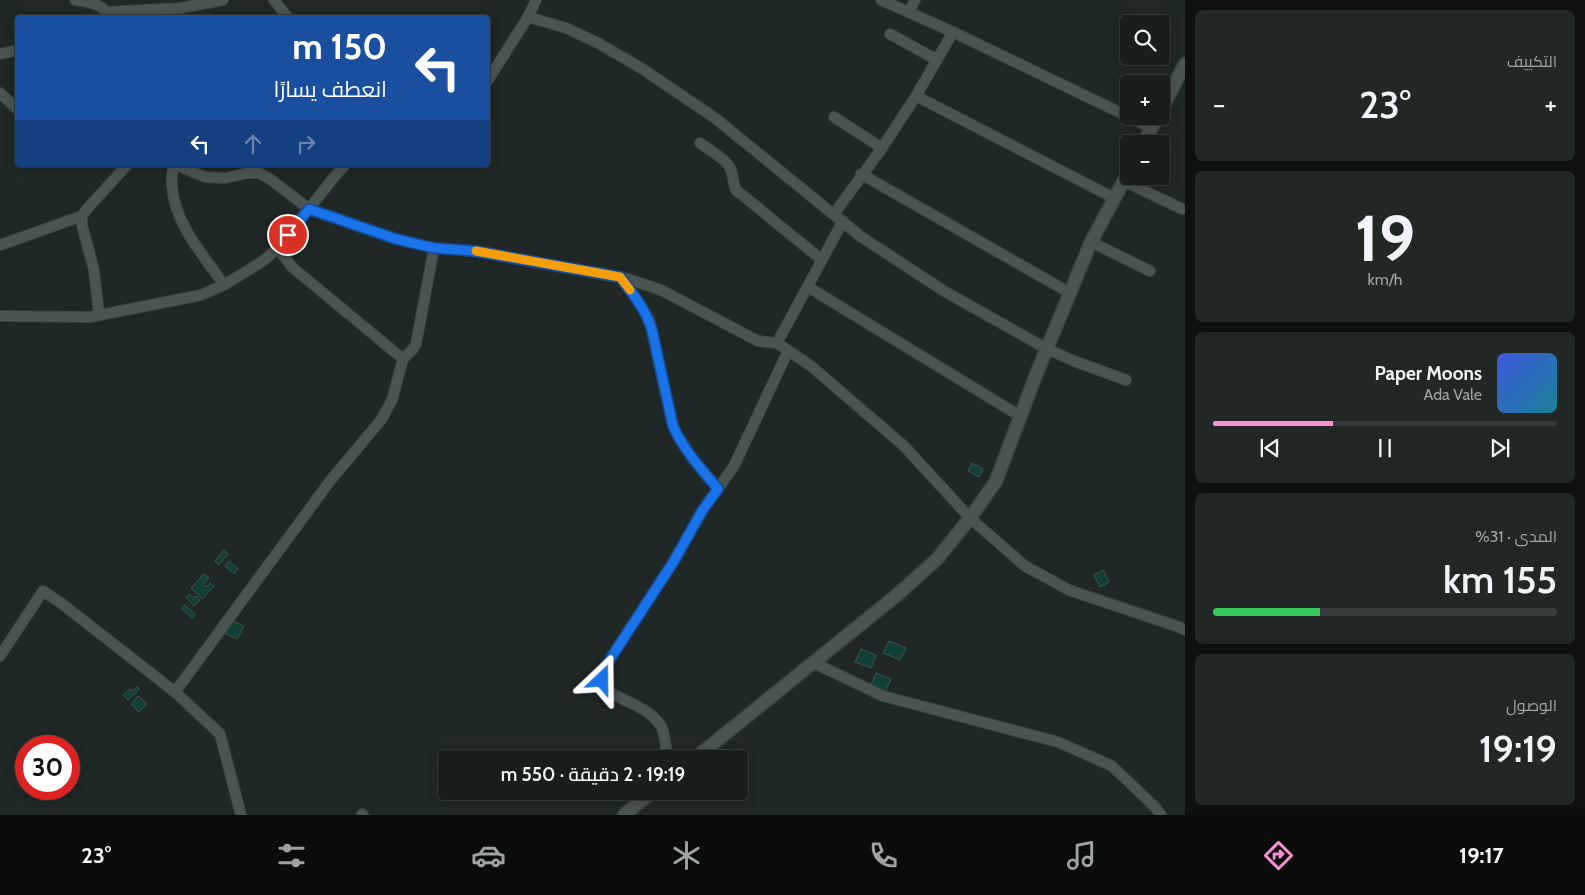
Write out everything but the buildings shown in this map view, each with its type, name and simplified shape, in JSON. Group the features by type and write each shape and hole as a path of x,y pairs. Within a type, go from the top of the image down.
{"street":[{"path":"75,0 101,6 107,15 181,8 223,0"},
{"path":"274,0 286,15"},
{"path":"490,77 528,17 536,0"},
{"path":"881,0 1120,106"},
{"path":"909,11 915,0"},
{"path":"528,17 566,28 598,42 641,68 715,118 860,236 944,291 1047,349 1126,380"},
{"path":"834,214 882,148 916,96 953,32"},
{"path":"890,34 937,60"},
{"path":"0,54 15,51"},
{"path":"1170,93 1185,64"},
{"path":"0,93 15,104"},
{"path":"916,96 1114,198"},
{"path":"834,117 882,148"},
{"path":"700,143 729,166 736,190 822,260"},
{"path":"0,245 82,216 121,167"},
{"path":"179,167 172,184 175,205 183,226 224,285"},
{"path":"181,167 205,177 225,178 251,169 270,179 309,209 396,239 434,248 474,251 620,277 661,290 758,341 777,343 811,366 904,446 970,518 1025,566 1069,590 1185,630"},
{"path":"0,316 90,317 201,295 224,285 263,261 278,248 343,167"},
{"path":"862,174 1070,293"},
{"path":"705,750 897,595 937,559 970,518 996,481 1020,416 1091,242 1121,185"},
{"path":"1142,185 1182,208"},
{"path":"82,216 82,225 94,270 99,315"},
{"path":"777,343 843,221"},
{"path":"1091,242 1150,271"},
{"path":"278,248 292,266 402,359"},
{"path":"175,692 330,481 381,420 392,400 402,359 416,344 434,248"},
{"path":"620,277 649,319 673,426 679,439 718,489"},
{"path":"808,287 1020,416"},
{"path":"666,750 661,727 654,718 605,688 602,680 603,670 674,561 702,511 734,466 788,351"},
{"path":"0,656 43,591 61,602 175,692 220,734 241,815"},
{"path":"814,662 883,696 1067,746 1112,766 1161,815"},
{"path":"624,815 643,800"}],"slow traffic":[{"path":"476,251 620,277 630,290"}],"route":[{"path":"288,235 309,209 396,239 434,248 474,251 620,277 636,298 649,319 673,426 679,439 691,456 718,489 702,511 674,561 603,670 602,680"}]}
